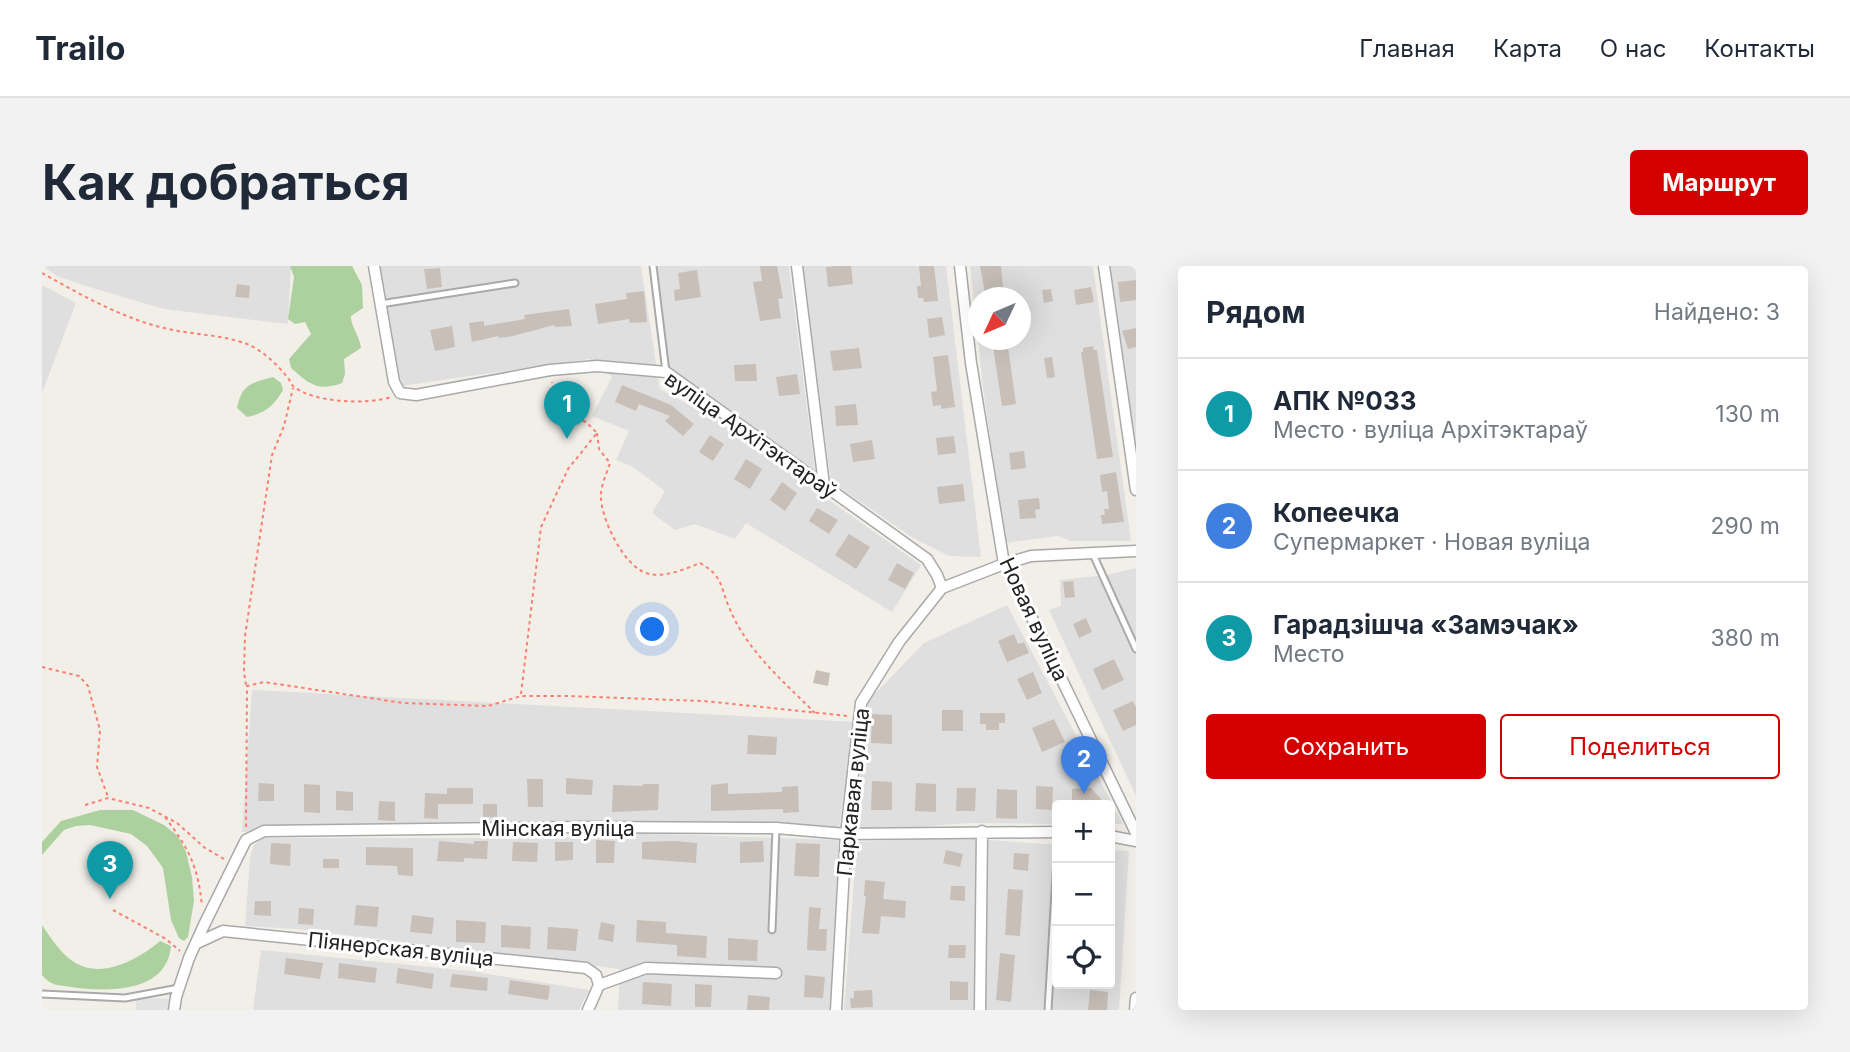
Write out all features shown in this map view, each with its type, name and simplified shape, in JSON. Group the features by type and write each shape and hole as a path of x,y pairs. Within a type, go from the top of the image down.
{"street":[{"path":"374,266 394,382 400,393"},
{"path":"797,266 824,485"},
{"name":"Новая вуліца","path":"960,266 971,363 1004,564 1136,832"},
{"path":"1104,266 1136,490"},
{"name":"вуліца Архітэктараў","path":"400,393 416,395 550,370 597,366 666,372 927,559 942,588"},
{"path":"942,588 1031,555 1136,551"},
{"name":"Паркавая вуліца","path":"836,1010 846,834 862,703 899,642 942,588"},
{"name":"Мінская вуліца","path":"246,840 264,831 579,827 776,828 846,834 1052,832"},
{"path":"981,1010 982,831"},
{"path":"1115,837 1136,841"},
{"path":"174,1010 189,958 246,840"},
{"name":"Піянерская вуліца","path":"197,943 223,931 586,968 596,975 599,985"},
{"path":"588,1010 599,985 646,968 776,973"},
{"path":"1135,1010 1136,999"}],"lane":[{"path":"653,266 666,372"},
{"path":"380,304 515,283"},
{"path":"1092,552 1136,649"},
{"path":"772,930 776,828"},
{"path":"1048,1010 1057,863"},
{"path":"42,993 125,998 179,988"}],"path":[{"path":"42,273 101,304 144,322 248,344 265,355 294,386 329,400 347,402 384,399 400,393"},
{"path":"550,370 556,403 587,423 597,433 599,449 610,463 601,494 603,516 625,557 647,574 666,574 700,563 711,569 721,581 729,608 747,642 816,714"},
{"path":"246,840 246,636 272,455 284,426 294,386"},
{"path":"520,696 541,527 568,469 597,433"},
{"path":"42,667 79,676 88,686 100,730 97,767 108,798"},
{"path":"247,686 264,682 415,703 488,706 520,696 704,701 860,717"},
{"path":"85,805 108,798 149,808 177,823 205,848 234,865"},
{"path":"164,816 187,847 199,879 204,925"},
{"path":"113,911 166,939 189,958"}],"shaded area":[{"path":"43,266 291,266 288,324 164,309 57,276"},
{"path":"378,266 641,266 660,389 711,417 921,565 892,612 746,523 735,539 695,524 675,530 652,513 665,491 633,467 616,460 629,431 592,416 612,377 589,359 401,386"},
{"path":"657,266 789,266 815,471 669,367"},
{"path":"802,266 946,266 981,557 949,556 913,538 831,482"},
{"path":"970,266 1093,266 1131,541 1071,541 1058,536 1005,543 979,350 1031,350 1031,287 972,287"},
{"path":"1109,266 1136,266 1136,450"},
{"path":"42,285 76,303 42,393"},
{"path":"1136,568 1136,796 1049,610 1061,606 1060,580 1106,575"},
{"path":"1007,605 1110,800 1052,800 1052,824 969,823 854,832 868,701 924,643"},
{"path":"252,690 854,722 839,829 579,820 242,832"},
{"path":"1115,809 1123,824 1115,824"},
{"path":"628,833 839,840 831,1010 618,1010 620,969 297,929 245,926 250,857 254,845 262,838 552,838"},
{"path":"977,839 1052,845 1052,989 1115,989 1115,850 1129,851 1119,1010 844,1010 857,842"},
{"path":"261,950 470,971 589,990 579,1010 253,1010"},
{"path":"136,997 169,999 168,1010 136,1010"}],"green space":[{"path":"290,266 352,266 362,285 363,308 351,316 361,348 344,359 345,374 342,383 326,387 314,385 291,368 289,359 311,334 305,322 295,324 288,319 294,277"},
{"path":"273,377 281,383 283,390 280,395 264,411 247,417 237,408 245,389 253,383"},
{"path":"100,810 133,810 164,825 178,836 186,852 194,901 188,937 184,941 179,938 171,920 163,868 147,846 131,834 90,825 76,826 64,830 42,855 42,842 61,821"},
{"path":"42,925 64,954 74,962 96,969 120,965 160,941 171,946 167,962 147,981 117,989 85,989 58,985 42,975"}],"building":[{"path":"760,266 777,266 783,298 778,299 781,318 760,321 753,282 762,281"},
{"path":"851,266 853,284 828,287 826,267"},
{"path":"919,266 934,266 938,301 924,302 923,298 918,298 917,286 921,286"},
{"path":"980,266 1001,266 1003,287 984,287"},
{"path":"440,268 442,287 427,289 424,269"},
{"path":"697,270 701,297 675,301 674,290 680,289 678,273"},
{"path":"1136,280 1136,300 1120,302 1118,282"},
{"path":"237,284 250,286 249,298 235,297"},
{"path":"1091,287 1094,302 1076,305 1074,290"},
{"path":"1051,289 1053,301 1044,303 1042,290"},
{"path":"644,291 647,322 630,323 629,319 598,324 595,304 627,299 626,293"},
{"path":"569,309 572,326 554,325 513,336 498,336 472,342 469,323 484,321 484,326 525,319 524,315"},
{"path":"942,317 945,335 929,338 927,319"},
{"path":"452,326 455,347 435,351 430,330"},
{"path":"1136,328 1136,347 1128,349 1122,331"},
{"path":"1093,346 1094,350 1097,350 1113,457 1097,459 1081,352 1083,348"},
{"path":"859,348 862,368 833,371 830,351"},
{"path":"994,350 1008,350 1016,404 1002,406"},
{"path":"948,355 955,407 941,409 941,405 933,406 931,392 937,391 933,357"},
{"path":"1052,357 1055,377 1047,378 1044,358"},
{"path":"756,364 757,381 735,381 734,365"},
{"path":"797,374 800,394 779,396 776,377"},
{"path":"622,385 671,405 694,424 683,436 665,421 670,416 639,404 636,411 615,402"},
{"path":"856,404 858,425 836,426 835,406"},
{"path":"710,435 724,444 713,461 699,452"},
{"path":"954,436 956,453 938,455 936,438"},
{"path":"872,440 875,459 853,462 850,444"},
{"path":"1024,451 1026,468 1011,470 1009,453"},
{"path":"746,459 762,469 750,489 734,479"},
{"path":"1116,472 1124,522 1102,524 1101,515 1105,515 1104,509 1109,509 1107,491 1102,492 1100,475"},
{"path":"782,482 797,493 785,511 770,500"},
{"path":"963,484 965,501 939,504 937,487"},
{"path":"1039,498 1040,509 1035,510 1036,518 1020,519 1018,500"},
{"path":"817,508 838,520 829,534 809,521"},
{"path":"849,534 870,547 856,569 835,555"},
{"path":"897,563 914,573 905,589 888,580"},
{"path":"1073,581 1075,597 1065,598 1063,582"},
{"path":"1086,618 1092,632 1079,638 1073,624"},
{"path":"1014,634 1018,644 1024,642 1029,653 1007,662 998,641"},
{"path":"1114,659 1124,680 1102,690 1093,669"},
{"path":"816,670 830,673 828,686 813,683"},
{"path":"1033,672 1042,693 1027,700 1017,679"},
{"path":"1133,701 1136,707 1136,725 1123,731 1113,710"},
{"path":"942,710 963,710 963,731 942,731"},
{"path":"980,713 1005,713 1005,723 999,723 999,730 986,730 986,724 980,724"},
{"path":"872,714 892,715 892,744 871,743"},
{"path":"1054,719 1065,742 1042,752 1032,728"},
{"path":"748,735 777,737 776,755 747,754"},
{"path":"566,778 593,780 592,795 566,794"},
{"path":"527,779 543,779 543,807 528,807"},
{"path":"872,781 892,782 892,810 871,810"},
{"path":"259,783 274,784 274,801 258,801"},
{"path":"728,783 728,794 782,792 782,787 798,786 799,812 783,813 783,809 711,811 711,785"},
{"path":"916,783 936,784 936,812 915,811"},
{"path":"304,784 320,785 320,813 304,812"},
{"path":"659,784 658,810 612,812 613,785"},
{"path":"1036,786 1053,787 1052,810 1036,809"},
{"path":"447,788 473,788 473,804 438,804 438,819 424,818 425,793 447,794"},
{"path":"957,788 976,788 975,811 956,811"},
{"path":"1091,788 1101,800 1072,800 1072,789"},
{"path":"997,789 1017,790 1017,819 996,818"},
{"path":"336,791 353,792 353,811 336,810"},
{"path":"379,801 395,802 395,821 378,820"},
{"path":"483,804 497,804 497,817 483,817"},
{"path":"596,840 615,841 614,863 596,863"},
{"path":"439,841 474,844 474,841 488,841 487,859 437,861"},
{"path":"763,841 764,862 740,863 740,842"},
{"path":"513,842 538,843 537,862 512,861"},
{"path":"555,842 573,842 573,860 555,861"},
{"path":"642,842 697,843 696,863 642,859"},
{"path":"271,843 291,844 290,866 270,864"},
{"path":"796,843 820,844 819,877 794,876"},
{"path":"366,847 413,848 413,876 398,875 397,866 366,865"},
{"path":"946,850 963,854 960,867 943,863"},
{"path":"1014,853 1029,854 1028,871 1013,869"},
{"path":"323,859 339,859 339,868 323,868"},
{"path":"865,880 885,882 883,899 906,901 905,918 881,916 879,934 862,933"},
{"path":"951,886 965,886 965,901 950,900"},
{"path":"1008,889 1023,890 1020,936 1005,935"},
{"path":"255,901 271,901 271,916 254,915"},
{"path":"356,905 379,907 377,927 354,925"},
{"path":"809,907 821,908 819,929 827,929 826,951 807,950"},
{"path":"299,908 314,909 313,925 298,924"},
{"path":"412,915 434,918 432,934 410,932"},
{"path":"456,920 486,922 485,943 456,942"},
{"path":"637,920 666,922 666,933 707,936 706,958 677,956 677,945 636,942"},
{"path":"601,922 615,925 613,942 598,939"},
{"path":"501,925 531,927 530,949 501,947"},
{"path":"548,927 578,929 576,951 547,949"},
{"path":"728,938 758,940 757,961 728,960"},
{"path":"949,945 966,945 965,958 948,958"},
{"path":"1000,953 1015,955 1011,1002 996,1000"},
{"path":"286,958 323,963 320,979 284,974"},
{"path":"339,963 377,968 375,983 338,978"},
{"path":"398,968 434,974 432,989 396,983"},
{"path":"452,974 488,978 487,991 450,987"},
{"path":"805,975 825,977 823,998 804,997"},
{"path":"510,980 550,986 548,1000 508,994"},
{"path":"950,981 968,982 968,1000 950,1000"},
{"path":"643,982 672,984 671,1006 642,1004"},
{"path":"695,984 712,985 711,1007 695,1007"},
{"path":"872,990 873,1007 851,1008 850,998 854,998 854,991"},
{"path":"1090,990 1108,992 1107,1010 1088,1010"},
{"path":"748,995 770,997 769,1010 747,1010"}],"place":[{"name":"АПК №033","path":"567,439"},
{"name":"Копеечка","path":"1084,794"},
{"name":"Гарадзішча «Замэчак»","path":"110,899"}]}
